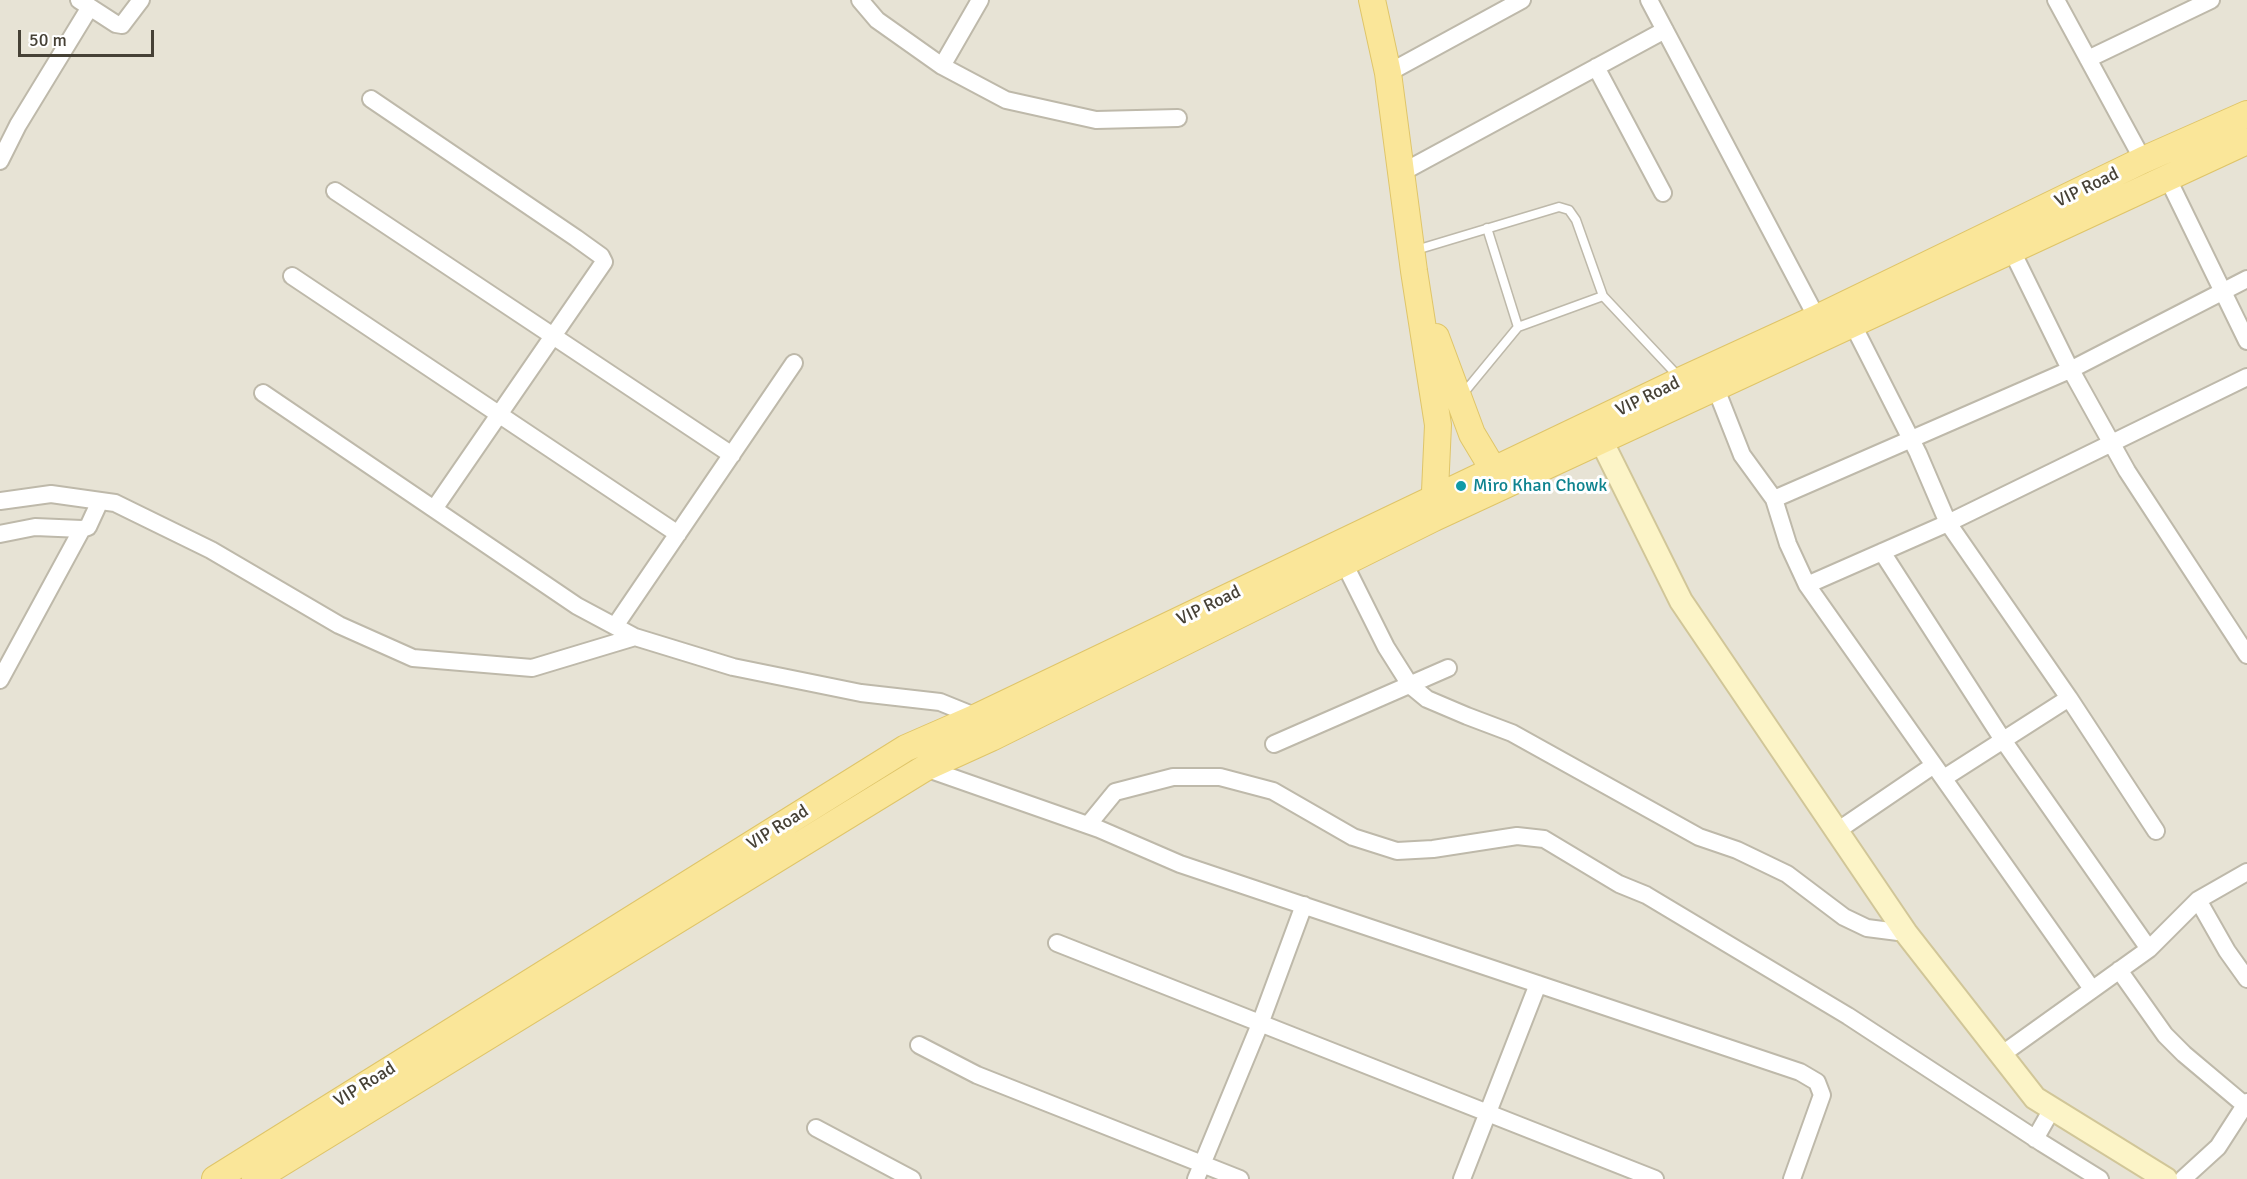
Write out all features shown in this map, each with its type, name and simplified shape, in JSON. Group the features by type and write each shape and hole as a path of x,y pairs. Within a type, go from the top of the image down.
{"main road":[{"path":"1372,0 1388,73 1413,262 1438,425 1434,509"},
{"name":"VIP Road","path":"1596,433 1682,380 1817,318 2143,160 2243,129"},
{"name":"VIP Road","path":"255,1179 925,768 984,728 1498,478 1596,433 1716,389 1852,323 2167,177 2243,129"},
{"path":"1413,262 1458,400 1472,434 1498,478"},
{"path":"1596,433 1681,601 1906,933 2036,1098 2166,1179"},
{"name":"VIP Road","path":"215,1179 906,748 984,728 1344,563 1434,509"}],"street":[{"path":"0,161 84,4 116,24 122,25 141,0"},
{"path":"860,0 877,20 942,66 1006,100 1096,120 1178,118"},
{"path":"942,66 980,0"},
{"path":"1388,73 1522,0"},
{"path":"1649,0 1817,318"},
{"path":"2056,0 2143,160"},
{"path":"2088,59 2211,0"},
{"path":"1401,173 1665,30"},
{"path":"1596,67 1662,193"},
{"path":"371,99 601,256 604,262 434,509"},
{"path":"2167,177 2247,341"},
{"path":"335,191 732,455"},
{"path":"2012,249 2072,369 2127,471 2247,655"},
{"path":"292,276 678,534"},
{"path":"1774,500 2072,369 2247,279"},
{"path":"1852,323 1911,440 1948,523 2069,698 2156,831"},
{"path":"615,626 794,363"},
{"path":"1807,585 1948,523 2247,377"},
{"path":"1716,389 1742,455 1774,500 1788,544 1807,585 2092,989"},
{"path":"263,393 577,606 635,637 733,667 861,693 940,702 984,728"},
{"path":"0,501 51,494 115,503 211,550 339,625 413,658 532,668 635,637"},
{"path":"0,534 35,527 82,529 88,527 100,501"},
{"path":"0,680 82,529"},
{"path":"1882,552 2003,740 2149,949"},
{"path":"1344,563 1386,647 1410,685 1427,699 1512,733 1699,837 1737,850 1787,874 1844,917 1868,928 1906,933"},
{"path":"1274,744 1448,668"},
{"path":"1837,831 1939,772 2003,740 2069,698"},
{"path":"925,768 1088,825 1180,864 1800,1072 1817,1082 1822,1095 1792,1179"},
{"path":"1088,825 1115,792 1173,777 1220,777 1273,791 1353,837 1397,851 1433,849 1517,836 1544,839 1619,884 1646,896 1848,1016 2100,1179"},
{"path":"2001,1054 2149,949 2198,900 2247,872"},
{"path":"2198,900 2227,951 2247,979"},
{"path":"1199,1171 1260,1024 1304,905"},
{"path":"1057,943 1655,1179"},
{"path":"2119,970 2165,1035 2184,1054 2246,1105 2218,1147 2183,1179"},
{"path":"1462,1179 1538,984"},
{"path":"919,1045 977,1075 1199,1171 1240,1179"},
{"path":"2034,1138 2052,1109"},
{"path":"816,1128 912,1179"}],"lane":[{"path":"1413,262 1487,228 1559,207 1569,210 1576,220 1603,296 1682,380"},
{"path":"1487,228 1518,327"},
{"path":"1458,400 1518,327 1603,296"}],"shaded area":[{"path":"0,0 2247,0 2247,1179 0,1179"}],"place":[{"name":"Miro Khan Chowk","path":"1461,486"}]}
